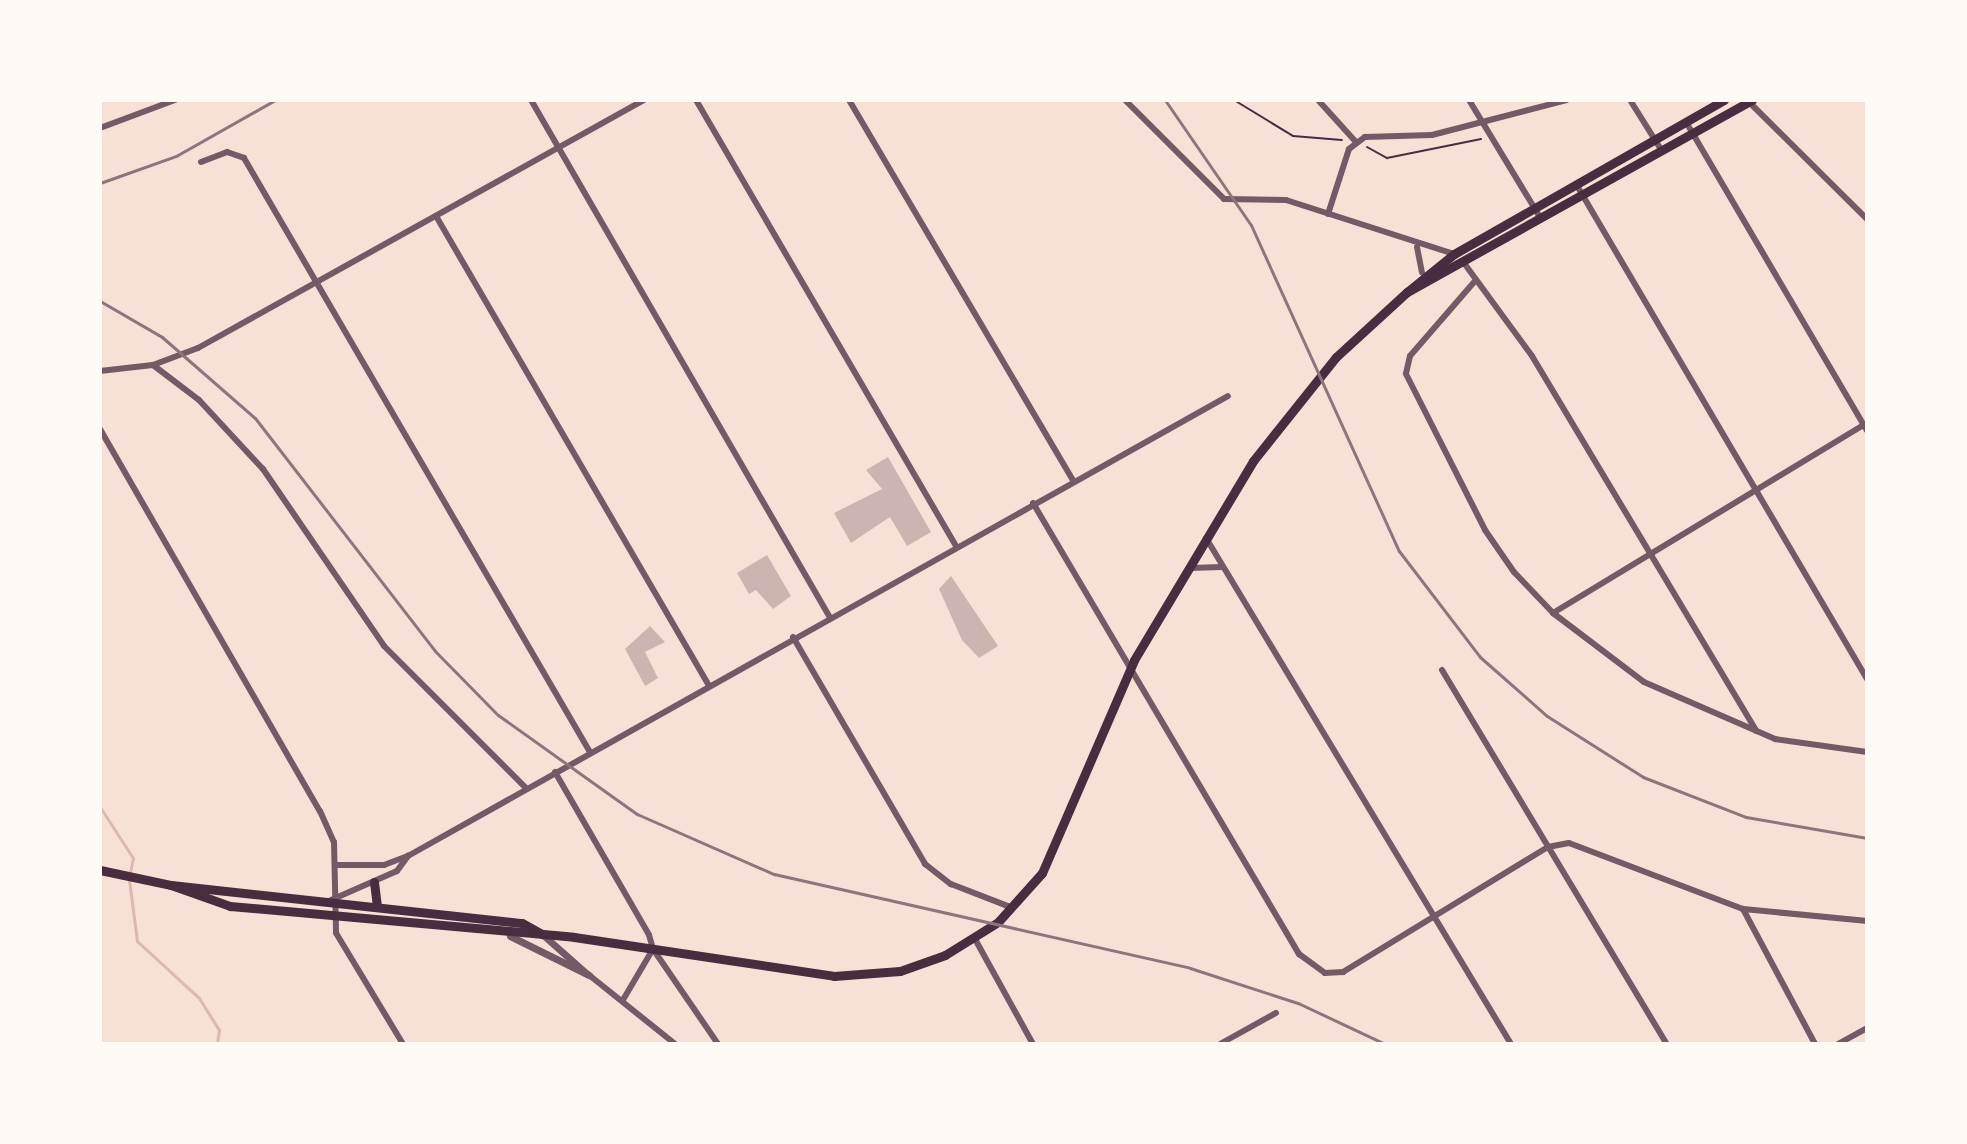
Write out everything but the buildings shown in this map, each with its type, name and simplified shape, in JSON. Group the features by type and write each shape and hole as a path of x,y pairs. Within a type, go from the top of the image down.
{"main road":[{"path":"171,885 197,900 510,936 542,934 851,977 915,967 975,939 1013,908 1058,844 1129,670 1244,475 1314,382 1373,320 1407,292 1422,273 1724,100 1731,112"},
{"path":"1407,292 1750,101"},
{"path":"102,870 153,883 462,915 532,926 542,934"},
{"path":"374,882 377,905"},
{"path":"461,931 462,915"}],"street":[{"path":"100,128 175,100"},
{"path":"531,100 829,616"},
{"path":"100,371 153,365 318,282 644,100"},
{"path":"696,100 956,546"},
{"path":"849,100 1073,480"},
{"path":"1125,100 1214,194 1286,200 1417,247 1454,254"},
{"path":"1318,100 1356,142"},
{"path":"1469,100 1541,219"},
{"path":"1356,142 1483,125 1567,100"},
{"path":"1630,100 1662,152"},
{"path":"1750,101 1867,219"},
{"path":"1553,613 1865,428 1686,122"},
{"path":"1328,214 1356,142"},
{"path":"201,162 238,151 318,282 590,752"},
{"path":"1576,184 1867,679"},
{"path":"436,216 708,684"},
{"path":"1417,247 1422,273"},
{"path":"1464,263 1532,356 1756,731"},
{"path":"1475,281 1410,356 1406,374 1485,530 1553,613 1644,682 1756,731 1867,752"},
{"path":"153,365 199,400 263,469 384,646 527,789"},
{"path":"331,900 374,882 408,856 708,684 1228,396"},
{"path":"100,429 320,811 335,865 331,917 403,1044"},
{"path":"1033,503 1299,954 1319,970 1343,972 1548,847 1588,844 1743,909 1867,921"},
{"path":"1206,538 1511,1044"},
{"path":"1188,568 1222,567"},
{"path":"793,637 925,864 951,884 1013,908"},
{"path":"1442,670 1667,1044"},
{"path":"555,772 653,949 718,1044"},
{"path":"335,865 384,865 408,856"},
{"path":"1743,909 1815,1044"},
{"path":"542,934 675,1044"},
{"path":"510,936 589,975"},
{"path":"975,939 1033,1044"},
{"path":"623,1000 653,949"},
{"path":"1220,1044 1276,1013"},
{"path":"1838,1044 1867,1028"}],"waterway":[{"path":"100,807 133,858 130,872"},
{"path":"129,880 137,941 199,998 219,1030 217,1044"}],"railway":[{"path":"100,183 176,156 275,100"},
{"path":"1165,100 1251,225 1399,551 1480,657 1547,716 1643,777 1746,817 1867,838"},
{"path":"100,301 162,337 255,418 435,651 498,715 637,814 774,874 1190,968 1298,1003 1385,1044"}]}
